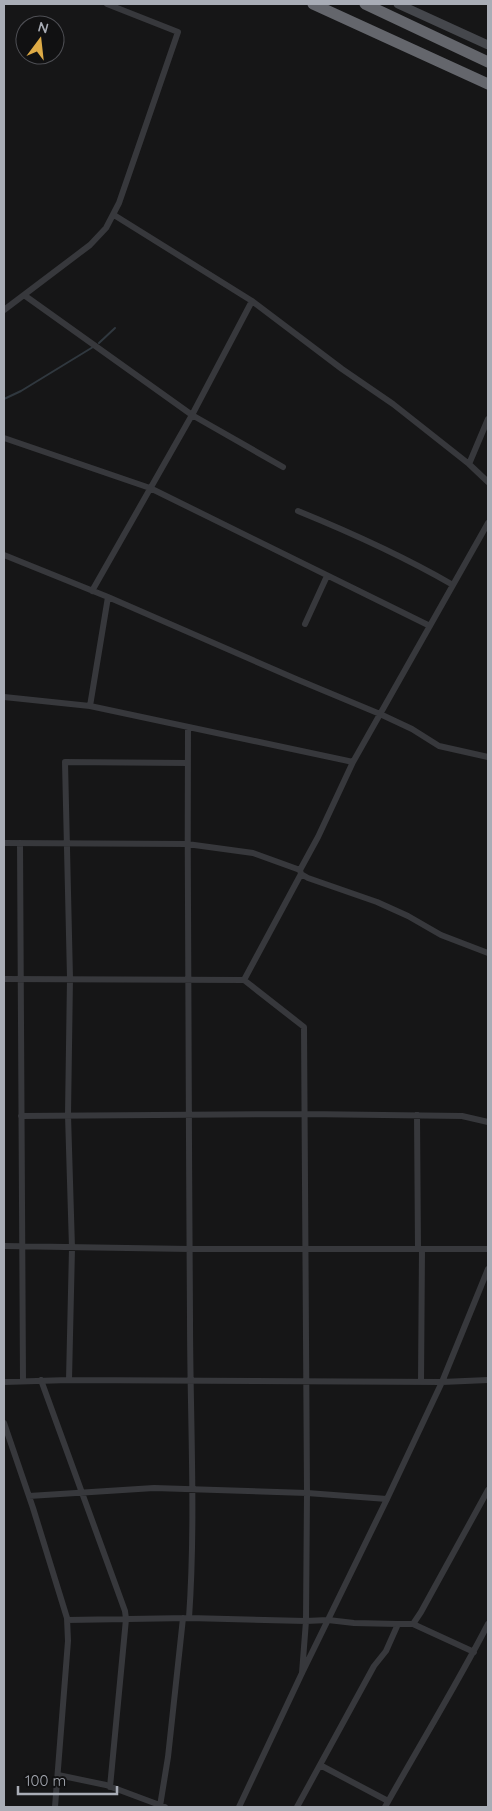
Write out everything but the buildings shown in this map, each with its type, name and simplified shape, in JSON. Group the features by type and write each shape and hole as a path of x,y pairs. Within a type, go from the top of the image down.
{"highway":[{"path":"313,4 488,84"},
{"path":"365,4 488,62"}],"street":[{"path":"4,310 90,245 106,228 114,215 178,32 107,4"},
{"path":"398,4 488,45"},
{"path":"114,215 252,302 342,369 393,404 469,464 488,482"},
{"path":"24,295 192,415 283,467"},
{"path":"92,591 192,415 252,302"},
{"path":"469,464 488,419"},
{"path":"4,438 150,488 430,626"},
{"path":"298,510 364,538 453,585"},
{"path":"244,980 301,872 352,762 488,523"},
{"path":"4,556 108,597 380,714 412,729 439,746 488,757"},
{"path":"305,624 327,576"},
{"path":"90,706 108,597"},
{"path":"4,696 90,706 352,762"},
{"path":"58,1775 110,1786 163,1806 192,1574 187,844 188,728"},
{"path":"69,1380 72,1248 68,1115 70,978 65,762 188,763"},
{"path":"4,843 187,844 253,853 301,872 308,878 377,902 408,916 441,935 488,953"},
{"path":"20,843 23,1381"},
{"path":"4,979 244,980 304,1027 307,1493 306,1621 302,1673"},
{"path":"21,1116 189,1114 417,1115 462,1116 488,1122"},
{"path":"417,1115 421,1382"},
{"path":"4,1246 190,1249 488,1249"},
{"path":"239,1807 442,1382 488,1269"},
{"path":"41,1380 125,1611 126,1619 110,1786"},
{"path":"4,1382 41,1380 421,1382 488,1380"},
{"path":"4,1423 29,1496 67,1620 68,1641 56,1807"},
{"path":"29,1496 154,1488 307,1493 387,1498"},
{"path":"413,1624 488,1490"},
{"path":"67,1620 186,1618 328,1620 354,1623 413,1624 474,1652"},
{"path":"297,1807 374,1666 386,1652 398,1624"},
{"path":"320,1765 386,1804 474,1652 488,1624"}],"waterway":[{"path":"99,343 115,328"},
{"path":"4,399 21,391 93,347"}]}
